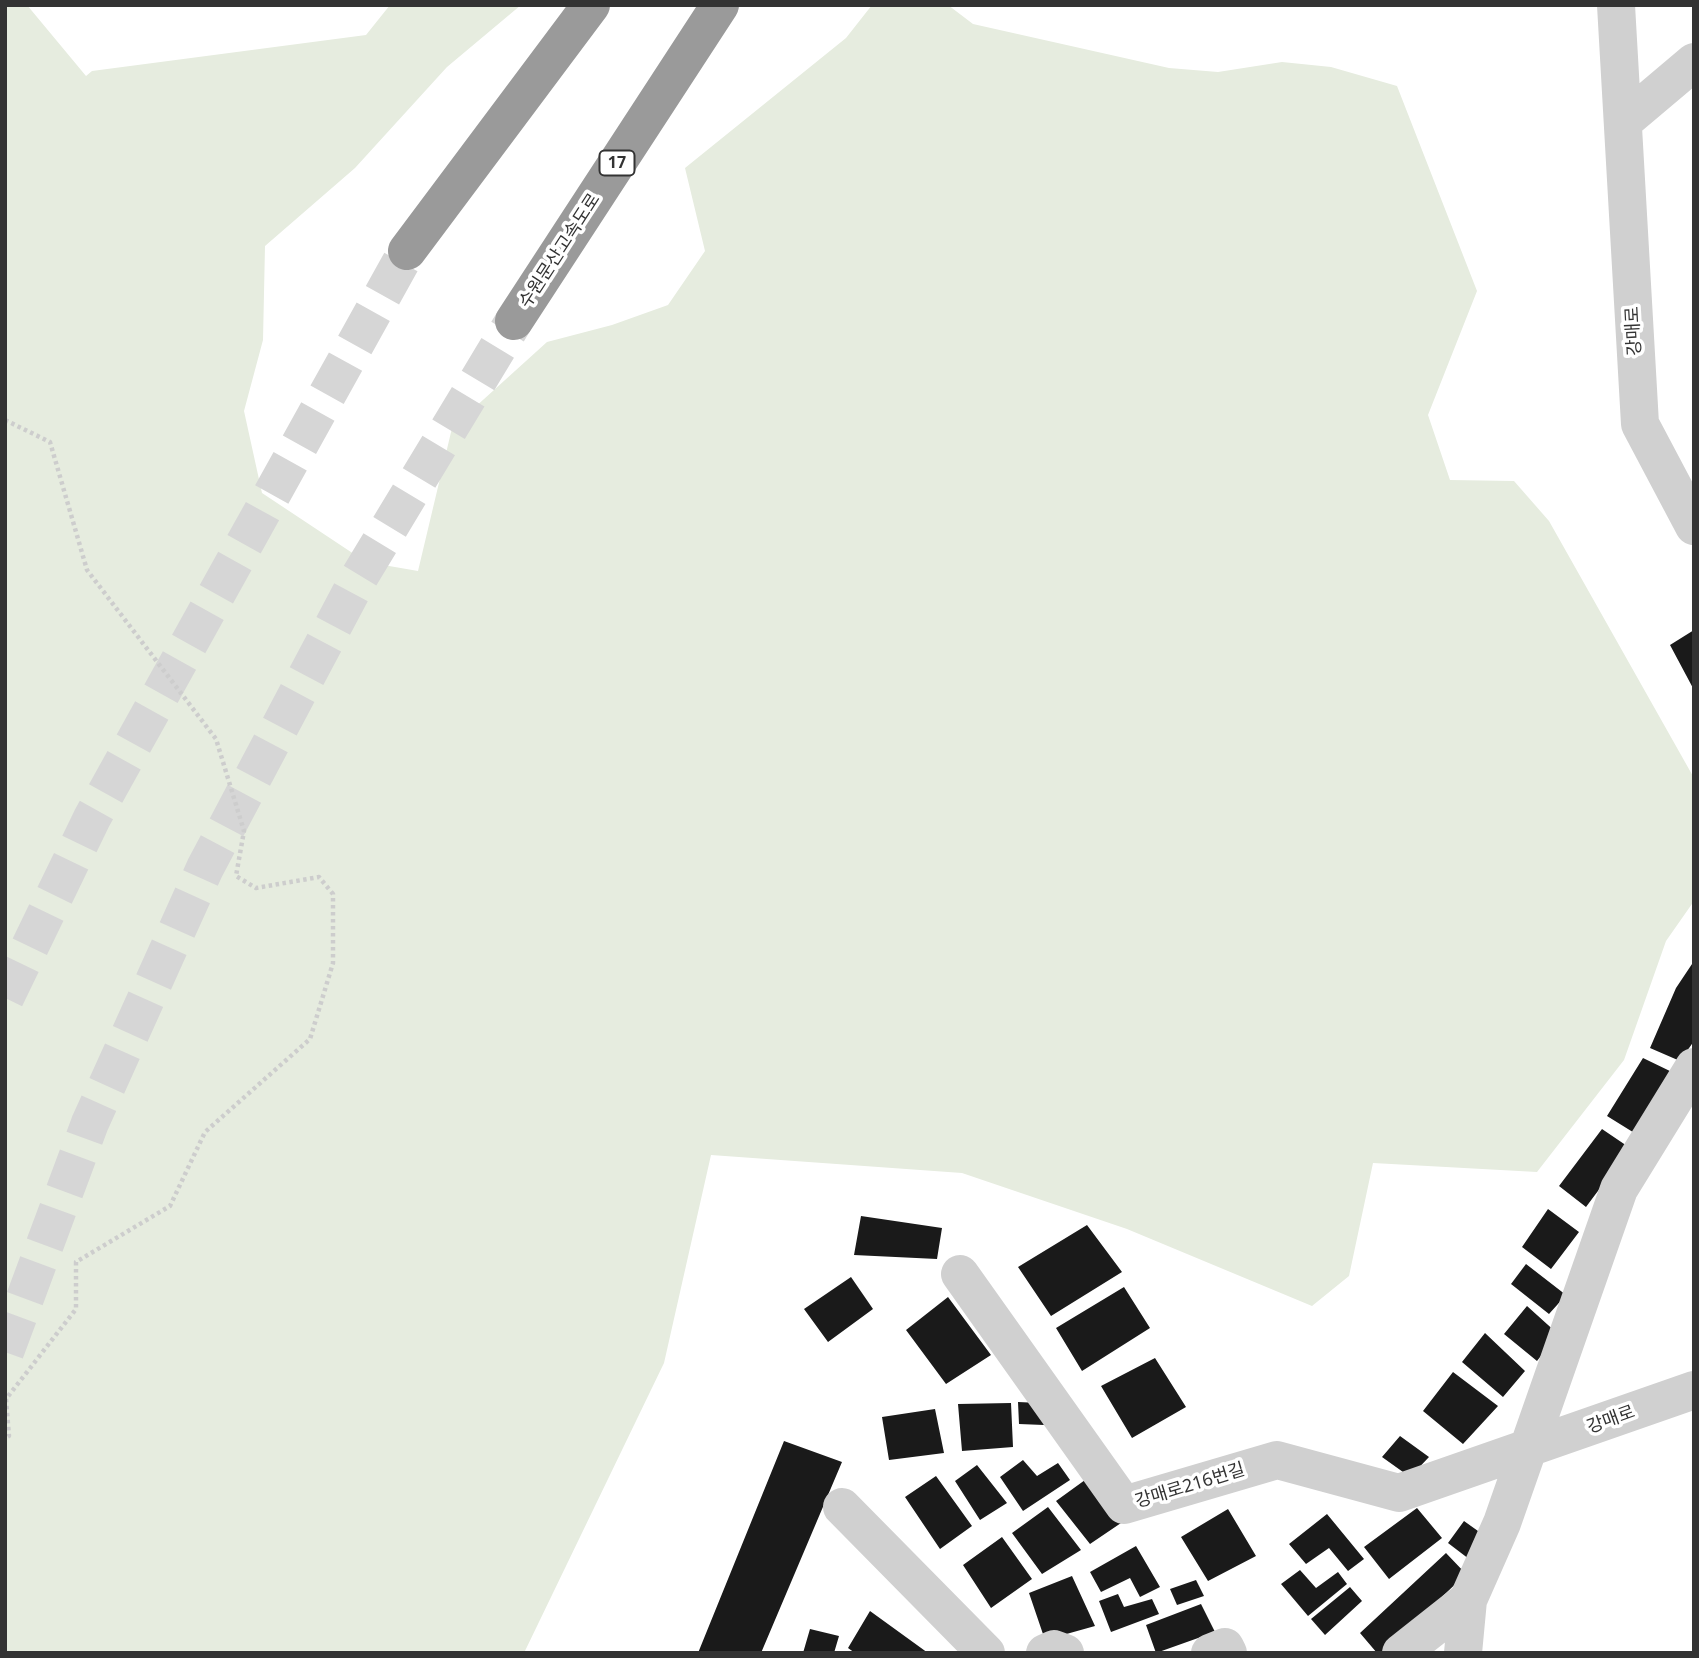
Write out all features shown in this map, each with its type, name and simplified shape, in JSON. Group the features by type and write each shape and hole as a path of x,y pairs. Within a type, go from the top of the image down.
{"highway":[{"path":"407,251 592,5"},
{"name":"수원문산고속도로","path":"514,321 720,5"}],"street":[{"name":"강매로","path":"1616,5 1640,424 1694,526"},
{"path":"1623,122 1694,62"},
{"path":"1463,1653 1468,1600 1502,1523 1619,1189 1694,1067"},
{"name":"강매로216번길","path":"960,1274 1124,1505 1277,1460 1399,1493 1528,1450"},
{"name":"강매로","path":"1528,1450 1694,1390"},
{"path":"842,1507 986,1653"},
{"path":"1401,1653 1468,1600"},
{"path":"1210,1653 1225,1647 1228,1653"},
{"path":"1045,1653 1054,1649 1065,1653"}],"path":[{"path":"5,420 50,442 87,570 216,738 244,831 236,876 256,887 319,877 333,894 333,963 310,1039 205,1132 170,1206 76,1262 76,1309 6,1399 9,1436 5,1438"}],"shaded area":[{"path":"5,5 27,5 86,76 92,71 366,35 390,5 521,5 447,67 355,168 265,246 263,340 244,411 262,493 366,562 418,571 452,428 547,342 612,325 668,305 705,251 685,168 846,38 872,5 948,5 973,24 1169,68 1218,72 1282,62 1331,67 1397,86 1477,291 1428,415 1450,480 1514,481 1549,521 1694,778 1694,901 1666,941 1624,1060 1537,1172 1373,1163 1349,1276 1312,1306 1127,1229 962,1173 711,1155 664,1363 524,1653 5,1653"}],"building":[{"path":"1694,630 1694,690 1670,645"},
{"path":"1694,961 1694,1041 1680,1061 1650,1048 1676,988"},
{"path":"1643,1058 1674,1073 1636,1134 1607,1116"},
{"path":"1602,1129 1630,1148 1586,1207 1559,1186"},
{"path":"1548,1209 1579,1232 1551,1269 1522,1247"},
{"path":"861,1216 942,1228 937,1259 854,1255"},
{"path":"1087,1225 1122,1272 1051,1316 1018,1267"},
{"path":"1526,1264 1566,1295 1549,1314 1511,1284"},
{"path":"851,1277 873,1309 828,1342 804,1309"},
{"path":"1124,1287 1150,1328 1082,1371 1056,1328"},
{"path":"948,1297 991,1355 946,1384 906,1330"},
{"path":"1527,1306 1558,1334 1537,1361 1504,1334"},
{"path":"1485,1333 1525,1371 1503,1397 1462,1362"},
{"path":"1155,1358 1186,1407 1132,1438 1101,1386"},
{"path":"1453,1372 1498,1406 1463,1444 1423,1411"},
{"path":"1018,1402 1040,1403 1044,1425 1019,1424"},
{"path":"1011,1403 1013,1447 962,1451 958,1404"},
{"path":"935,1409 944,1453 889,1460 882,1417"},
{"path":"1400,1436 1429,1457 1410,1477 1382,1457"},
{"path":"784,1441 842,1462 761,1653 698,1653"},
{"path":"1023,1460 1037,1476 1058,1463 1070,1480 1023,1511 1000,1477"},
{"path":"977,1465 1007,1503 980,1520 955,1481"},
{"path":"936,1476 972,1526 940,1549 905,1497"},
{"path":"1085,1480 1121,1523 1090,1544 1056,1501"},
{"path":"1048,1507 1081,1550 1042,1574 1012,1533"},
{"path":"1417,1508 1442,1538 1389,1579 1364,1547"},
{"path":"1228,1509 1256,1556 1208,1581 1181,1537"},
{"path":"1327,1514 1364,1559 1348,1571 1329,1548 1306,1564 1289,1544"},
{"path":"1464,1521 1485,1536 1469,1559 1448,1543"},
{"path":"1002,1537 1032,1579 991,1608 963,1565"},
{"path":"1136,1546 1160,1587 1140,1597 1130,1578 1101,1592 1090,1572"},
{"path":"1446,1553 1466,1574 1383,1653 1377,1653 1360,1633"},
{"path":"1300,1570 1316,1588 1338,1572 1347,1584 1308,1616 1281,1584"},
{"path":"1072,1576 1095,1626 1045,1640 1029,1593"},
{"path":"1196,1580 1204,1596 1177,1605 1170,1589"},
{"path":"1350,1587 1362,1601 1325,1635 1311,1619"},
{"path":"1118,1594 1124,1607 1152,1599 1159,1614 1111,1632 1099,1601"},
{"path":"1201,1604 1215,1632 1156,1653 1146,1625"},
{"path":"870,1611 928,1653 855,1653 848,1648"},
{"path":"810,1629 839,1636 834,1653 803,1653"}],"tunnel":[{"path":"5,998 92,818 407,251"},
{"path":"5,1352 90,1123 205,868 358,579 514,321"}]}
